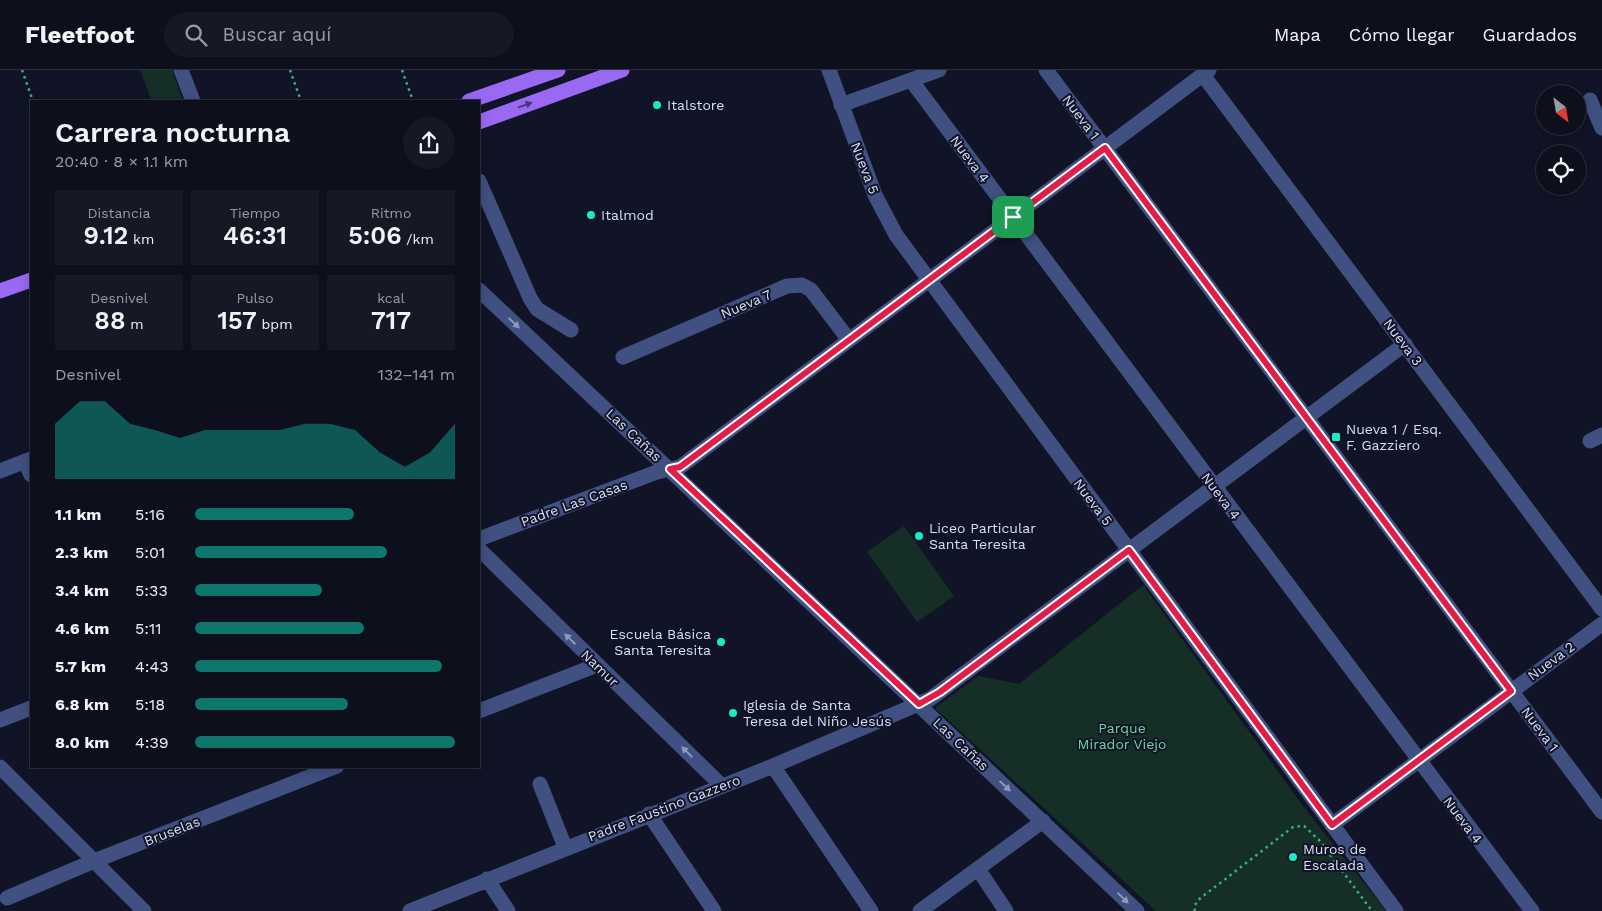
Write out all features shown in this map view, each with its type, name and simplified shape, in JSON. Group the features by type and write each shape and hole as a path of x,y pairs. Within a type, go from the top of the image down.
{"main road":[{"path":"472,100 558,70"},
{"path":"480,122 622,70"},
{"path":"0,291 30,280"}],"street":[{"path":"181,70 193,100"},
{"name":"Nueva 5","path":"829,70 882,210 896,235 1396,911"},
{"path":"842,104 939,70"},
{"name":"Nueva 1","path":"1046,70 1602,812"},
{"name":"Padre Las Casas","path":"480,539 680,467 1206,72"},
{"name":"Nueva 3","path":"1206,72 1602,609"},
{"name":"Nueva 4","path":"910,80 1532,911"},
{"path":"1590,100 1602,128"},
{"path":"480,183 530,298 537,309 571,330"},
{"name":"Nueva 7","path":"623,357 787,286 797,284 811,290 849,340"},
{"name":"Las Cañas","path":"480,291 1137,911"},
{"name":"Padre Faustino Gazzero","path":"410,911 566,847 773,766 919,704 956,680 1405,344"},
{"path":"0,471 29,465"},
{"name":"Namur","path":"480,550 722,786"},
{"name":"Nueva 2","path":"1332,825 1602,624"},
{"path":"480,711 597,665"},
{"path":"0,720 30,708"},
{"path":"773,766 871,911"},
{"path":"0,767 144,911"},
{"name":"Bruselas","path":"8,898 94,861 332,768"},
{"path":"540,784 566,847"},
{"path":"649,814 714,911"},
{"path":"920,911 1043,821"},
{"path":"978,869 1006,911"},
{"path":"487,880 508,911"}],"path":[{"path":"22,70 33,100"},
{"path":"290,70 301,100"},
{"path":"402,70 413,100"},
{"path":"1195,911 1194,907 1198,900 1293,827 1304,826 1315,835 1372,911"}],"green space":[{"path":"140,70 172,70 183,100 152,100"},
{"path":"904,526 954,596 917,622 867,552"},
{"name":"Parque Mirador Viejo","path":"1143,585 1303,806 1386,911 1156,911 935,708 978,676 1019,684"}],"place":[{"name":"Italstore","path":"657,105"},
{"name":"Italmod","path":"591,215"},
{"name":"Nueva 1 / Esq. F. Gazziero","path":"1336,437"},
{"name":"Liceo Particular Santa Teresita","path":"919,536"},
{"name":"Escuela Básica Santa Teresita","path":"721,642"},
{"name":"Iglesia de Santa Teresa del Niño Jesús","path":"733,713"},
{"name":"Muros de Escalada","path":"1293,857"}],"route":[{"path":"1105,148 1511,691 1332,825 1129,550 988,657 930,699 919,704 670,469 680,467 1013,217 1105,148"}]}
